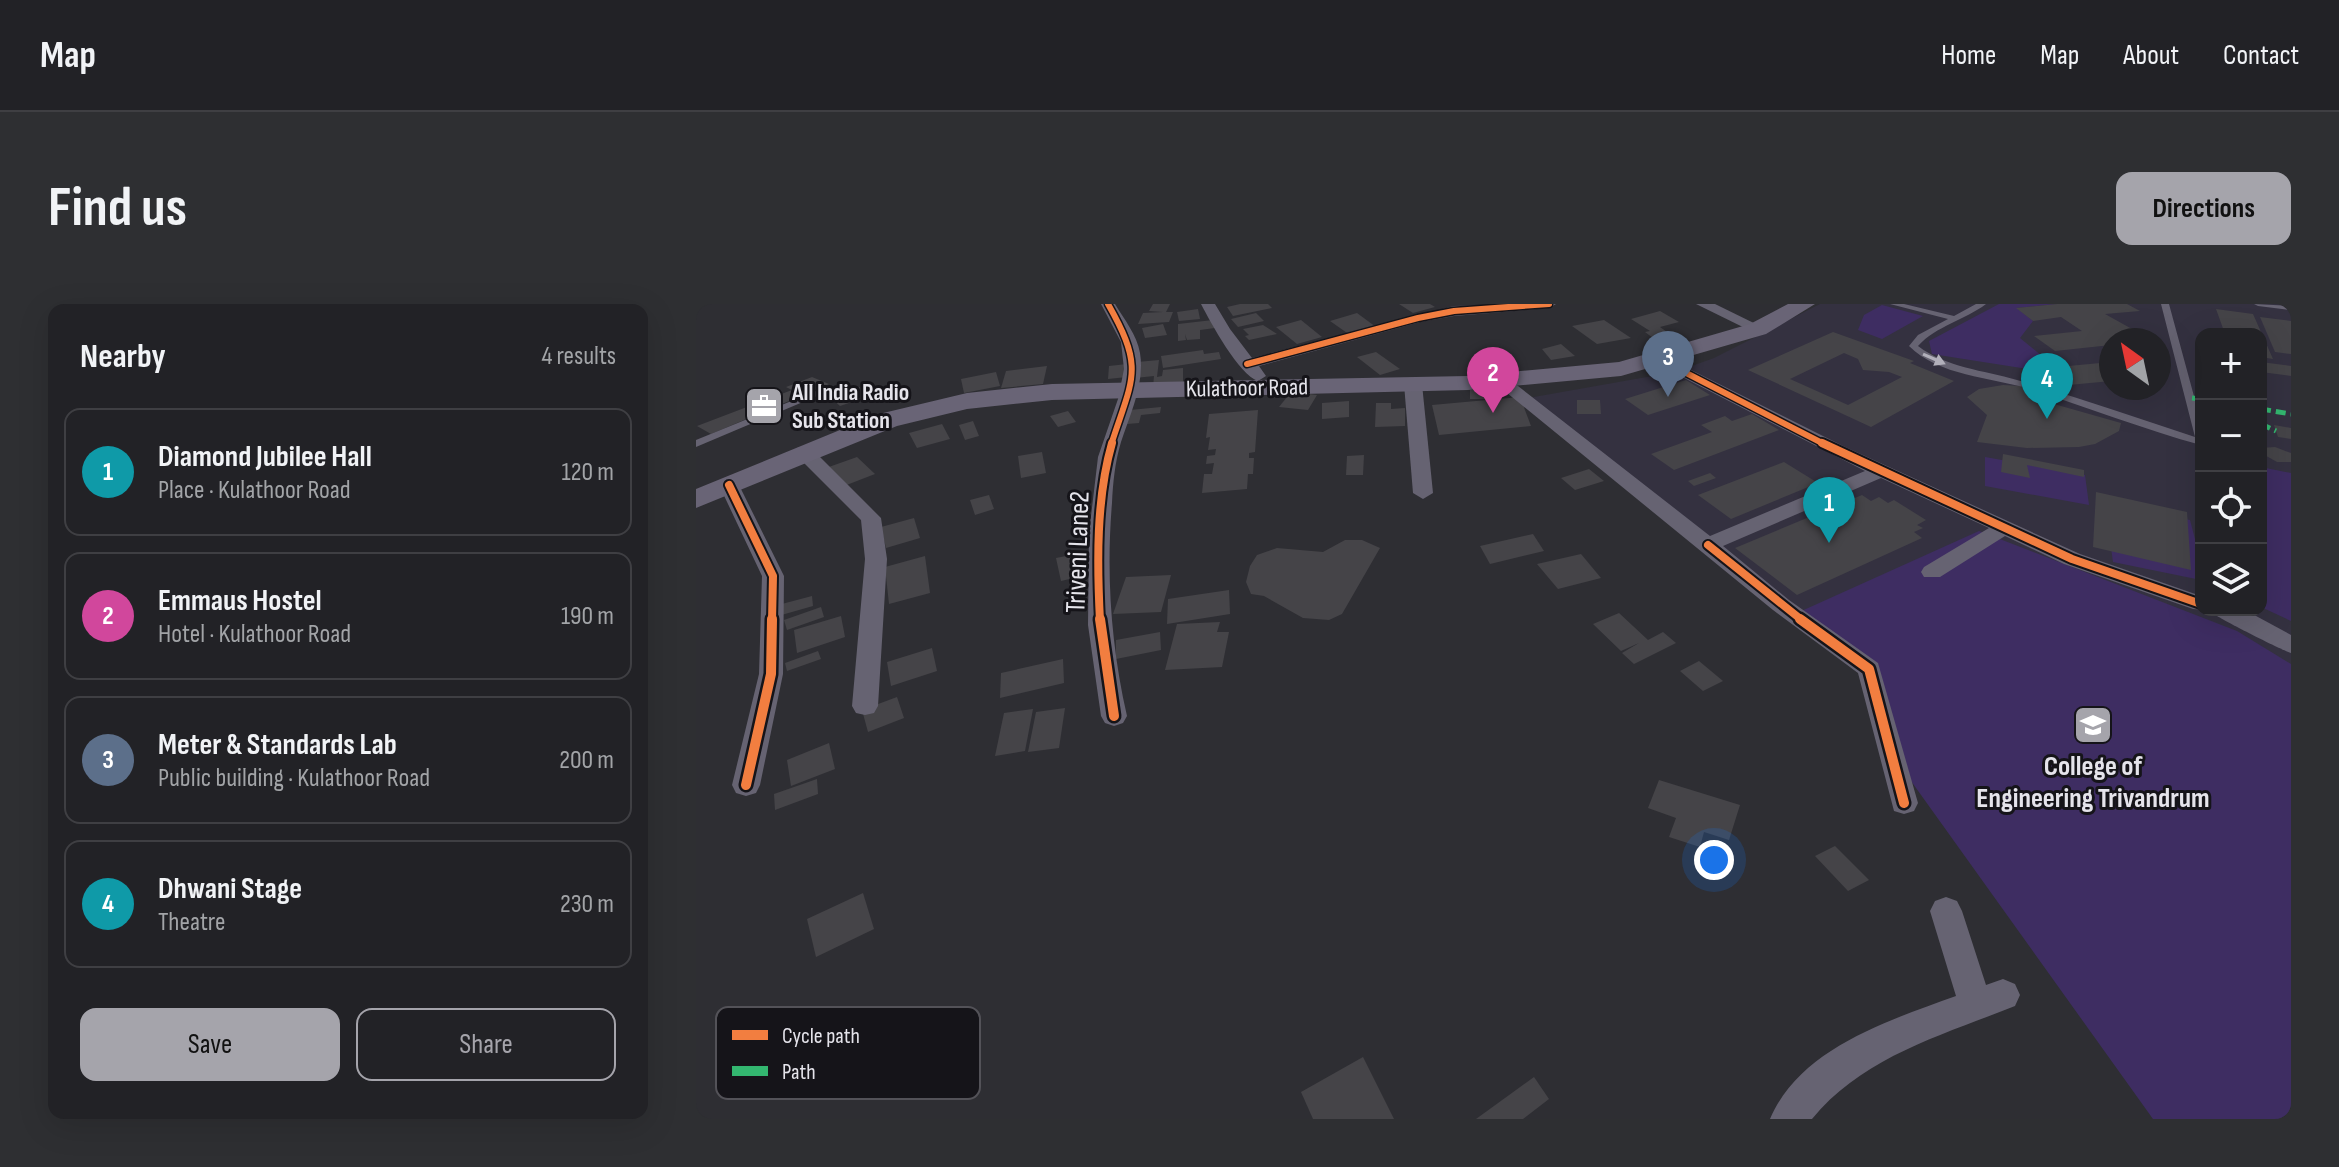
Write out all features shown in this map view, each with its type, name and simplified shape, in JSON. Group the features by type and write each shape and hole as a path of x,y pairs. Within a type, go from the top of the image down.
{"main road":[{"name":"Kulathoor Road","path":"696,499 888,420 967,401 1052,392 1413,384 1621,369 1661,360 1758,329 1804,304"}],"street":[{"name":"Triveni Lane2","path":"1108,304 1132,352 1130,391 1117,421 1105,470 1098,587 1103,669 1114,716"},
{"path":"1208,304 1247,364 1268,387"},
{"path":"1247,364 1450,308 1549,304"},
{"path":"1703,304 1758,329"},
{"path":"1661,360 1881,471 2004,528 2100,571 2195,602"},
{"path":"1498,379 1781,605 1869,669 1904,803"},
{"path":"1413,384 1423,493"},
{"path":"804,452 871,518 876,559 865,706"},
{"path":"1708,545 1881,471"},
{"path":"729,485 773,576 771,674 746,785"},
{"path":"1932,572 2004,528"},
{"path":"2239,616 2291,645"},
{"path":"1789,1119 1817,1086 1842,1065 1878,1046 1989,1000 1946,911"}],"lane":[{"path":"1894,304 1957,319"},
{"path":"1982,304 1921,337 1913,346 1926,356 1962,370 2011,381 2195,439"},
{"path":"2165,304 2195,418"},
{"path":"2258,304 2291,308"},
{"path":"696,444 824,391"}],"shaded area":[{"name":"College of Engineering Trivandrum","path":"1820,304 2291,304 2291,1119 2153,1119 1879,669 1517,400 1675,372 1714,358"},
{"path":"1999,304 2057,304 2017,308 2033,321 2020,338 2042,356 2040,371 1932,354 1929,341"},
{"path":"1882,305 1923,316 1882,339 1858,330 1864,315"},
{"path":"1985,457 2085,475 2089,505 1985,486"},
{"path":"2267,468 2291,473 2291,621 2267,610"},
{"path":"2105,504 2190,520 2195,539 2195,579 2113,562"},
{"path":"1979,531 2237,631 2291,664 2291,1119 2153,1119 1911,781 1879,670 1797,613"}],"building":[{"path":"1153,304 1170,304 1166,312 1173,312 1169,322 1138,324 1143,313 1163,312 1149,311"},
{"path":"1268,304 1272,308 1233,316 1227,307"},
{"path":"1399,304 1430,304 1435,307 1413,313"},
{"path":"2057,304 2127,304 2140,311 2105,314 2130,328 2099,328 2099,346 2055,351 2034,336 2082,331 2061,317 2033,321 2016,308"},
{"path":"1198,309 1200,319 1179,321 1177,312"},
{"path":"2216,309 2253,314 2259,328 2223,328"},
{"path":"1660,311 1679,322 1660,327 1674,337 1657,341 1645,332 1650,331 1631,319"},
{"path":"1256,313 1264,321 1238,327 1231,319"},
{"path":"1357,313 1376,327 1350,335 1330,321"},
{"path":"2260,317 2291,321 2291,354 2275,352"},
{"path":"1213,320 1215,328 1200,330 1200,339 1187,340 1185,334 1186,340 1178,341 1178,324"},
{"path":"1301,320 1322,337 1297,344 1276,327"},
{"path":"1604,320 1631,338 1597,344 1572,326"},
{"path":"1163,324 1167,335 1145,338 1142,328"},
{"path":"1263,325 1277,334 1249,340 1245,336 1249,335 1243,329"},
{"path":"1833,332 1914,361 1910,363 1954,381 1871,427 1748,370","holes":["1844,353 1858,359 1863,370 1889,372 1902,377 1848,405 1790,379"]},
{"path":"1561,344 1575,356 1551,360 1542,349"},
{"path":"1203,350 1204,354 1219,352 1221,359 1163,368 1161,356"},
{"path":"1376,352 1400,369 1380,375 1357,357"},
{"path":"1159,360 1157,377 1162,376 1163,370 1183,368 1183,384 1153,387 1154,376 1135,378 1137,362"},
{"path":"2099,363 2099,382 2069,385 2047,368"},
{"path":"2267,363 2291,366 2291,376 2267,373"},
{"path":"1127,364 1127,377 1108,379 1109,366"},
{"path":"1047,366 1043,384 1001,388 1006,371"},
{"path":"996,372 1000,386 964,393 961,379"},
{"name":"All India Radio Sub Station","path":"812,377 829,384 711,434 697,426 792,390 786,387"},
{"path":"1686,380 1710,395 1648,415 1625,399"},
{"path":"2021,386 2054,404 2121,423 2119,431 2095,444 2079,447 2027,448 1977,442 1987,415 1967,397 1979,389"},
{"path":"860,387 870,396 840,406 830,397"},
{"path":"1470,390 1491,390 1491,399 1470,399"},
{"path":"1291,392 1317,395 1308,410 1279,407"},
{"path":"1520,397 1531,426 1439,435 1432,405"},
{"path":"1577,400 1600,400 1601,414 1577,414"},
{"path":"1349,401 1349,417 1322,419 1322,403"},
{"path":"1376,403 1391,403 1391,409 1405,408 1405,426 1375,427"},
{"path":"1161,407 1160,413 1141,415 1139,423 1127,424 1130,410"},
{"path":"1258,410 1255,452 1249,453 1249,458 1254,458 1253,474 1248,474 1247,489 1202,493 1204,474 1212,474 1214,463 1206,464 1207,456 1215,455 1216,449 1208,450 1209,414"},
{"path":"1068,411 1076,422 1058,427 1050,416"},
{"path":"1752,414 1779,430 1674,470 1651,454 1712,432 1701,425 1725,416 1732,421"},
{"path":"973,421 979,436 965,440 959,425"},
{"path":"942,424 950,439 917,448 909,433"},
{"path":"2274,425 2291,428 2291,439 2278,437"},
{"path":"2267,448 2291,453 2291,462 2277,462 2267,456"},
{"path":"1042,452 1046,473 1021,478 1018,456"},
{"path":"2003,454 2084,470 2084,477 2027,465 2030,478 2001,472"},
{"path":"1364,455 1363,475 1346,475 1347,456"},
{"path":"857,457 875,474 844,486 826,468"},
{"path":"1784,462 1818,483 1731,519 1698,495"},
{"path":"1589,469 1604,481 1575,490 1561,478"},
{"path":"1710,473 1716,478 1694,486 1688,481"},
{"path":"2096,492 2187,512 2191,570 2093,547"},
{"path":"989,495 994,509 975,515 970,500"},
{"path":"1862,495 1871,501 1879,497 1888,503 1894,500 1926,520 1917,525 1923,528 1914,532 1922,538 1797,595 1735,548"},
{"path":"914,518 920,538 886,548 881,527"},
{"path":"1533,534 1544,551 1490,564 1480,546"},
{"path":"1345,540 1362,540 1380,548 1342,614 1329,620 1303,618 1264,596 1251,594 1246,582 1257,555 1277,548 1323,552"},
{"path":"1581,554 1601,578 1558,589 1537,564"},
{"path":"1071,555 1073,563 1092,559 1095,573 1061,581 1056,558"},
{"path":"925,556 930,593 889,604 885,567"},
{"path":"1171,575 1161,612 1113,614 1126,577"},
{"path":"1229,590 1230,614 1167,624 1168,599"},
{"path":"812,596 813,606 778,616 778,605"},
{"path":"821,607 824,617 787,630 784,620"},
{"path":"1619,613 1648,640 1663,632 1676,643 1634,664 1622,653 1639,643 1621,651 1593,624"},
{"path":"841,616 845,637 797,653 794,630"},
{"path":"1220,622 1217,632 1229,632 1222,667 1165,670 1177,624"},
{"path":"1160,632 1161,650 1116,659 1116,640"},
{"path":"932,648 937,671 891,686 887,662"},
{"path":"818,651 821,659 787,671 785,663"},
{"path":"1063,659 1064,683 1000,698 1001,673"},
{"path":"1699,661 1723,681 1703,691 1680,671"},
{"path":"897,697 904,718 868,732 862,710"},
{"path":"1065,708 1059,748 1028,752 1036,712"},
{"path":"1033,709 1025,751 995,756 1004,713"},
{"path":"829,743 835,769 791,786 787,760"},
{"path":"817,779 818,794 775,810 774,794"},
{"path":"1659,780 1740,805 1729,840 1704,832 1700,847 1669,837 1676,818 1648,808"},
{"path":"1835,846 1869,880 1848,891 1815,856"},
{"path":"863,893 874,929 816,957 807,919"},
{"path":"1363,1057 1394,1119 1313,1119 1301,1092"},
{"path":"1534,1077 1549,1099 1523,1119 1476,1119"}],"marked path":[{"path":"2267,410 2291,414"},
{"path":"2267,427 2276,431"}],"cycle path":[{"path":"1108,304 1129,342 1132,354 1131,384 1105,472 1098,564 1103,656 1114,716"},
{"path":"1247,364 1418,318 1454,311 1549,304"},
{"path":"1661,360 1836,450 2072,559 2195,602"},
{"path":"729,485 773,576 771,674 746,785"},
{"path":"1708,545 1781,605 1869,669 1904,803"}],"place":[{"name":"Meter & Standards Lab","path":"1668,397"},
{"name":"All India Radio Sub Station","path":"764,406"},
{"name":"Emmaus Hostel","path":"1493,413"},
{"name":"Dhwani Stage","path":"2047,419"},
{"name":"Diamond Jubilee Hall","path":"1829,543"},
{"name":"College of Engineering Trivandrum","path":"2093,725"}]}
